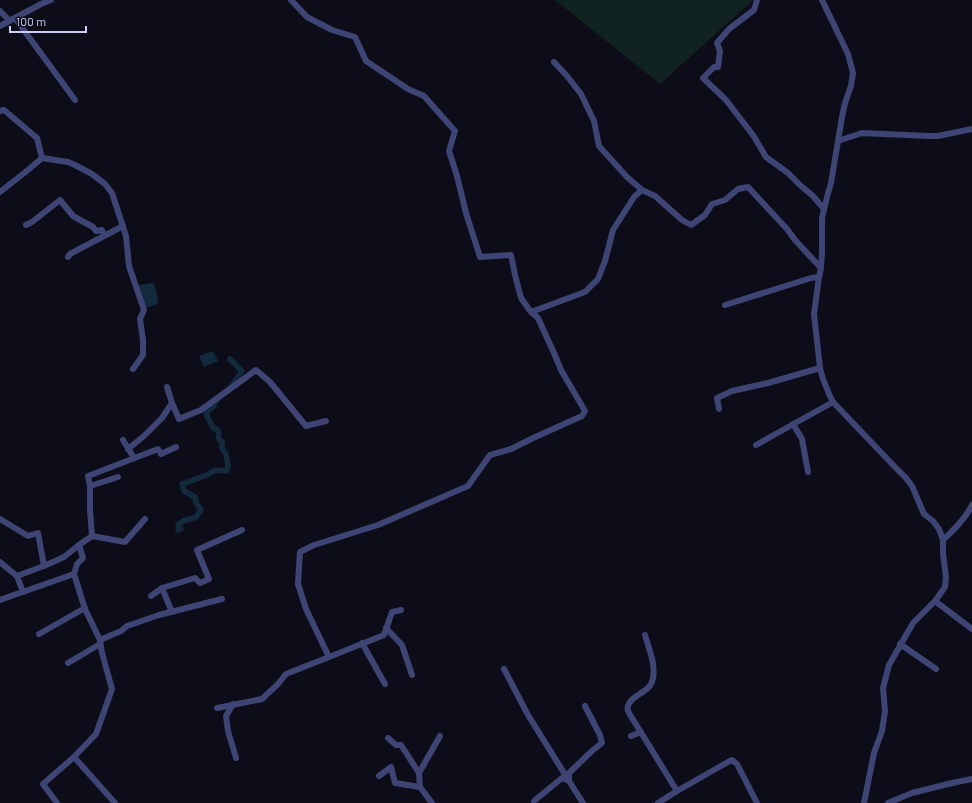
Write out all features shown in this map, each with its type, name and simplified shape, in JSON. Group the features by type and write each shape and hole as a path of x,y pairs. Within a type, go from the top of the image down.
{"street":[{"path":"0,26 51,0"},
{"path":"291,0 307,17 332,30 355,37 366,61 408,90 424,96 455,131 449,151 480,257 511,255 521,298 531,312 538,318 561,370 585,411 582,416 511,449 490,455 468,486 378,525 314,545 300,552 298,584 306,609 329,657"},
{"path":"757,0 754,10 728,28 717,43 720,51 718,67 714,66 703,78 726,100 753,135 766,157 788,173 813,196 824,209"},
{"path":"822,0 848,54 853,73 851,86 842,117 831,183 822,218 821,268 814,314 820,368 824,384 834,402 906,478 912,486 924,514 933,521 939,529 943,540 946,577 945,587 935,601 913,623 889,665 883,688 885,711 882,731 874,753 864,803"},
{"path":"0,11 12,19 75,100"},
{"path":"554,62 581,94 594,121 599,146 627,177 642,190 655,196 682,220 691,225 705,215 712,204 726,200 738,189 748,187 788,229 795,240 821,268"},
{"path":"0,111 4,110 37,138 42,158"},
{"path":"838,141 862,133 938,136 972,129"},
{"path":"0,192 42,158 68,162 75,165 92,174 105,184 112,193 126,236 129,266 144,310 140,319 144,355 134,369"},
{"path":"531,312 585,292 598,279 605,261 613,230 634,197 642,190"},
{"path":"26,225 60,200 73,216 93,226 96,231 102,230 104,236"},
{"path":"68,257 70,254 116,231 122,226"},
{"path":"725,306 811,278 819,277"},
{"path":"719,409 717,398 732,391 768,383 820,368"},
{"path":"167,387 179,419 201,410 256,370 270,382 306,426 326,421"},
{"path":"756,445 834,402"},
{"path":"128,449 162,418 172,403"},
{"path":"794,424 802,439 808,472"},
{"path":"123,440 134,458"},
{"path":"92,536 90,486 88,476 158,449 161,454 176,448"},
{"path":"90,486 118,477"},
{"path":"943,540 961,523 972,505"},
{"path":"0,519 28,536 38,533 44,566"},
{"path":"17,576 64,557 92,536 126,542 145,519"},
{"path":"151,596 162,588 195,578 200,583 209,579 197,550 242,530"},
{"path":"57,803 43,784 74,757 96,734 112,689 100,642 85,608 74,574 77,564 83,558 79,545"},
{"path":"0,562 17,576 23,592"},
{"path":"0,600 74,574"},
{"path":"162,588 172,612"},
{"path":"68,663 100,642 121,632 127,626 159,615 222,599"},
{"path":"935,601 972,629"},
{"path":"39,634 85,608"},
{"path":"217,708 262,699 286,674 384,634 392,612 401,610"},
{"path":"386,628 402,645 412,675"},
{"path":"645,635 652,661 652,684 630,702 628,707 629,713 677,791"},
{"path":"362,643 385,684"},
{"path":"900,644 936,669"},
{"path":"504,669 528,715 583,803"},
{"path":"232,704 226,716 228,731 236,758"},
{"path":"569,781 570,772 602,743 600,734 586,706"},
{"path":"632,736 641,732"},
{"path":"418,773 440,736"},
{"path":"388,738 396,745 401,744 418,773 420,787 432,803"},
{"path":"74,757 115,803"},
{"path":"658,803 732,760 737,764 744,776 757,803"},
{"path":"379,776 391,767 394,783 420,787"},
{"path":"534,801 562,778 569,781"},
{"path":"888,803 912,793 972,779"}],"green space":[{"path":"555,0 753,0 660,84"}],"water":[{"path":"153,283 157,293 158,304 145,308 139,285"},
{"path":"212,351 218,361 204,367 199,356"}],"waterway":[{"path":"230,359 242,371 230,388"},
{"path":"178,530 181,529 178,525 183,521 196,517 201,510 196,503 195,497 184,491 182,484 207,475 215,470 227,471 228,466 226,454 222,448 222,441 219,440 218,430 213,428 206,414 214,406 218,399"}]}
